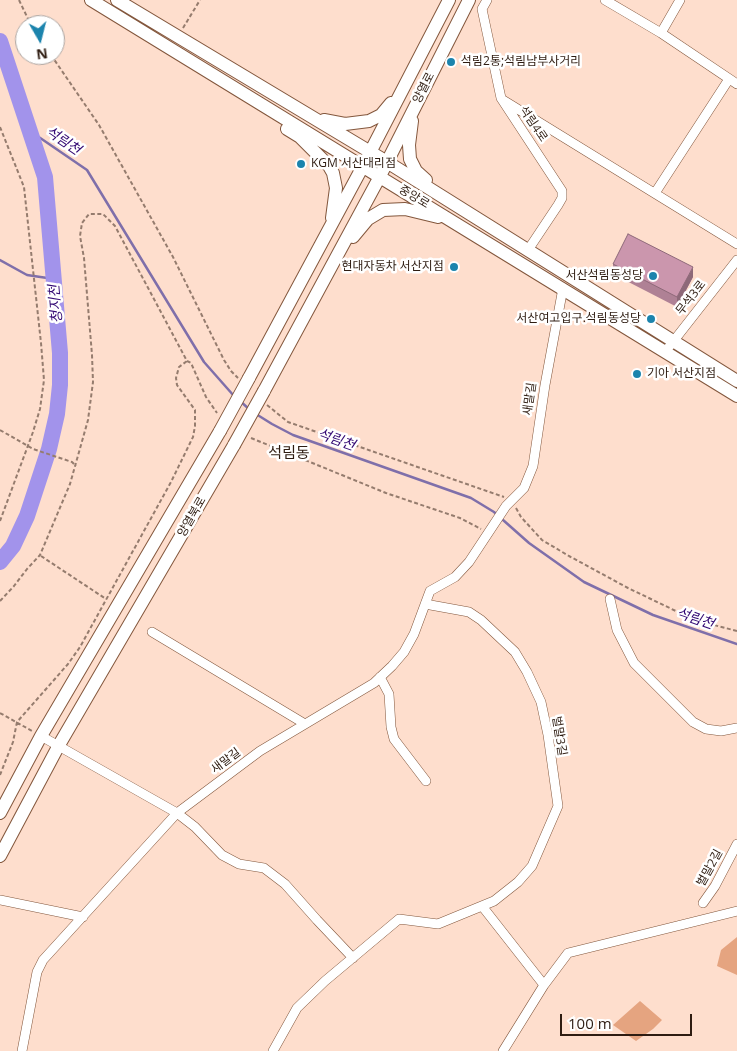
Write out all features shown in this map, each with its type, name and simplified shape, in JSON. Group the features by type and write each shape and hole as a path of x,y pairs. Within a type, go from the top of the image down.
{"main road":[{"name":"중앙로","path":"91,0 737,396"},
{"name":"중앙로","path":"117,0 428,187 737,381"},
{"name":"양열로","path":"364,166 448,0"},
{"name":"양열로","path":"379,176 468,0"},
{"path":"310,116 334,122 357,124 381,115 394,100 398,101"},
{"path":"414,108 409,138 410,158 416,171 427,181 428,187"},
{"path":"285,118 284,128 300,137 329,166 333,173 336,188 330,228"},
{"name":"양열북로","path":"0,813 41,736 220,431 364,166"},
{"name":"양열북로","path":"0,856 59,745 264,396 379,176"},
{"path":"348,236 354,237 368,219 389,208 418,211 455,222"}],"street":[{"name":"석림4로","path":"487,0 482,9 500,98 562,191 562,198 558,205 528,250"},
{"path":"605,0 737,84"},
{"path":"661,34 680,0"},
{"path":"655,192 728,79"},
{"path":"500,98 737,244"},
{"name":"무석3로","path":"666,352 737,260"},
{"name":"새말길","path":"22,1051 37,972 43,960 177,813 260,751 374,683 404,652 414,634 430,591 455,577 469,562 509,503 524,488 533,466 544,386 563,288"},
{"path":"610,599 617,630 634,663 694,722 706,729 721,731 737,728"},
{"name":"벌말3길","path":"273,1051 297,1008 325,981 399,919 438,924 494,901 518,882 532,866 558,806 548,735 541,702 528,672 516,652 469,612 425,604"},
{"path":"152,632 305,724"},
{"path":"380,677 389,694 391,727 394,739 426,781"},
{"path":"41,736 177,813 195,827 222,856 239,864 264,868 285,884 354,958"},
{"name":"벌말2길","path":"703,903 715,886 737,844"},
{"path":"0,900 83,917"},
{"path":"482,906 544,985"},
{"path":"503,1051 544,985 568,953 737,911"}],"path":[{"path":"18,0 26,15"},
{"path":"177,36 200,0"},
{"path":"58,65 99,125 173,257 230,371 246,381"},
{"path":"0,127 24,187 44,380 40,409 0,521"},
{"path":"0,601 40,556 70,484 88,420 93,382 92,355 85,268 80,236 82,223 89,214 103,214 115,226 187,361 191,363 206,398 218,414"},
{"path":"0,774 13,742 17,722 68,664 80,647 171,482 193,437 195,410 177,385 176,378 179,367 187,361"},
{"path":"264,396 288,422 509,503 542,540 569,556 628,588 680,613 706,623 737,631"},
{"path":"0,430 28,447 72,462 76,466"},
{"path":"249,436 275,449 386,493 460,518 488,532"},
{"path":"40,556 106,599"},
{"path":"0,713 41,736"}],"shaded area":[{"path":"737,937 737,975 717,966 721,950"},
{"path":"640,1001 662,1020 636,1041 613,1025"}],"building":[{"name":"서산석림동성당","path":"628,234 693,267 677,297 613,264"}],"waterway":[{"name":"청지천","path":"0,41 45,177 60,353 60,385 57,414 49,449 27,516 13,546 0,562"},
{"name":"석림천","path":"30,131 87,170 204,362 234,396"},
{"path":"0,260 27,275 54,279"},
{"name":"석림천","path":"240,401 249,409"},
{"name":"석림천","path":"256,414 293,435 471,498 494,512 529,543 584,582 653,615 737,644"}],"place":[{"name":"석림2통;석림남부사거리","path":"451,62"},
{"name":"KGM 서산대리점","path":"301,164"},
{"name":"현대자동차 서산지점","path":"454,267"},
{"name":"서산석림동성당","path":"653,276"},
{"name":"서산여고입구.석림동성당","path":"651,319"},
{"name":"기아 서산지점","path":"637,374"}],"district":[{"name":"석림동","path":"289,454"}]}
